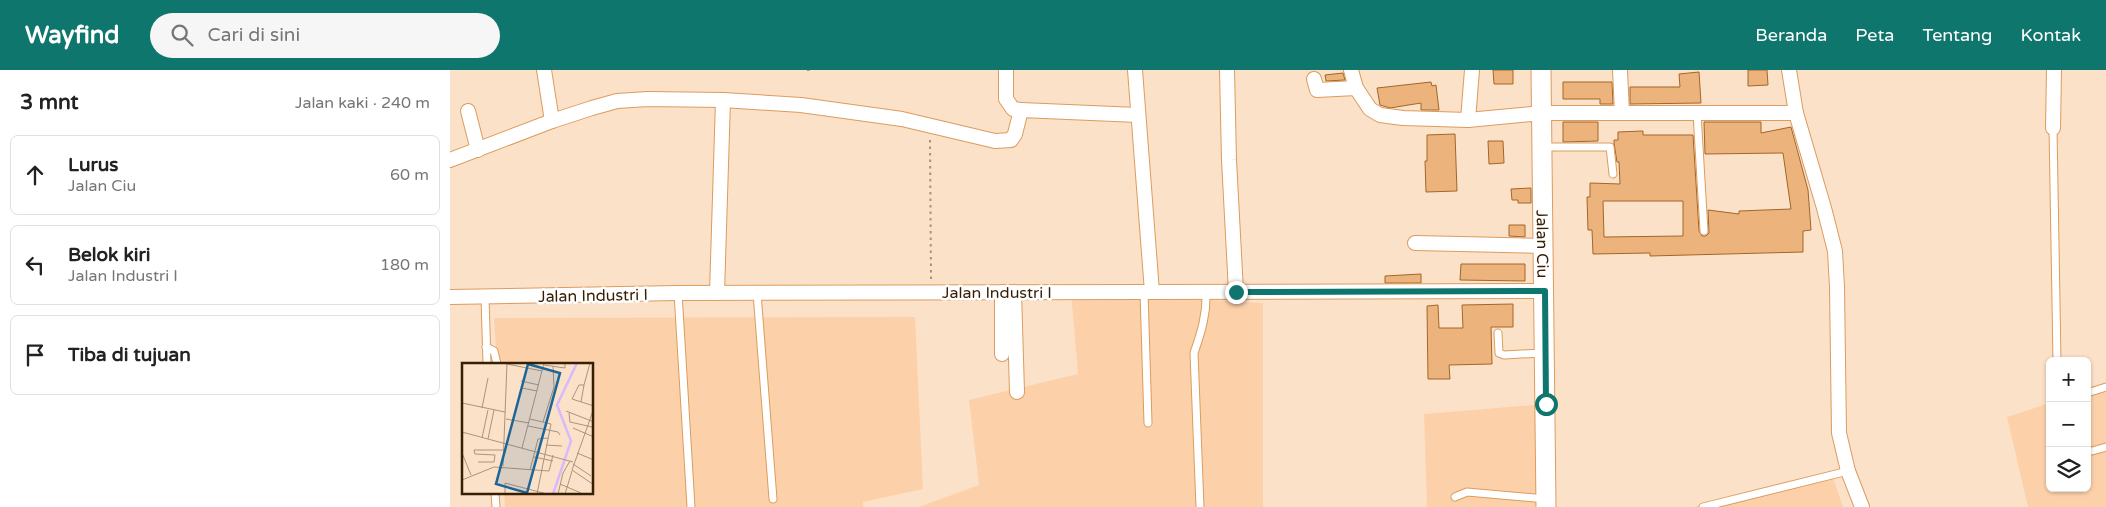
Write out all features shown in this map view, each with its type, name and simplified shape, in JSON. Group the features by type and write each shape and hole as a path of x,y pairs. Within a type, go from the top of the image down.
{"street":[{"path":"544,70 552,121"},
{"path":"1006,70 1006,99 1014,109 1138,115"},
{"path":"1135,70 1148,292"},
{"path":"1227,70 1229,160 1236,292"},
{"path":"1351,70 1356,88 1370,109 1380,115 1403,118 1468,120 1542,113 1796,113"},
{"path":"1468,120 1472,70"},
{"name":"Jalan Ciu","path":"1541,70 1546,503"},
{"path":"1620,70 1622,113"},
{"path":"1789,70 1796,113 1835,251 1840,433 1848,472 1862,507"},
{"path":"2053,128 2054,70"},
{"path":"1314,79 1318,90 1321,91 1356,88"},
{"path":"450,160 552,121 618,101 648,98 801,105 930,124 995,141 1012,140 1021,110"},
{"path":"717,293 723,100"},
{"path":"468,111 478,150"},
{"path":"1415,243 1544,246"},
{"name":"Jalan Industri I","path":"450,297 485,298 678,293 1545,291"},
{"path":"1002,354 1008,292"},
{"path":"1008,292 1017,392"}],"lane":[{"path":"1698,113 1704,231"},
{"path":"2053,128 2057,357"},
{"path":"1543,147 1610,147 1613,174"},
{"path":"1148,292 1148,423"},
{"path":"1200,507 1194,353 1201,333 1206,305 1206,292"},
{"path":"678,293 691,507"},
{"path":"757,293 773,499"},
{"path":"485,298 488,363"},
{"path":"1498,333 1499,353 1504,355 1545,353"},
{"path":"486,347 494,351 497,363"},
{"path":"2091,392 2106,387"},
{"path":"2092,451 2106,447"},
{"path":"1703,507 1848,472"},
{"path":"1455,496 1467,492 1546,503"},
{"path":"495,494 496,507"}],"path":[{"path":"807,70 812,70"},
{"path":"930,124 931,292"}],"shaded area":[{"path":"1071,292 1263,303 1263,507 919,507 979,485 969,400 1078,374"},
{"path":"915,317 923,489 863,502 863,507 505,507 504,494 594,494 594,363 497,363 494,318"},
{"path":"2106,384 2106,507 2028,507 2007,417 2046,404 2046,492 2091,492 2091,389"},
{"path":"1545,404 1545,507 1427,507 1424,414"},
{"path":"1832,475 1843,507 1693,507"}],"building":[{"path":"1493,70 1513,70 1513,84 1494,84"},
{"path":"1748,70 1767,70 1768,85 1748,86"},
{"path":"1699,72 1701,103 1630,104 1630,87 1680,87 1679,74"},
{"path":"1343,73 1345,80 1326,81 1325,75"},
{"path":"1431,82 1432,86 1436,85 1439,110 1421,110 1421,103 1390,108 1380,105 1377,88"},
{"path":"1563,82 1612,82 1613,104 1600,104 1600,99 1563,99"},
{"path":"1563,122 1598,122 1598,141 1563,142"},
{"path":"1704,122 1761,122 1761,133 1791,127 1808,190 1811,230 1803,231 1803,252 1650,256 1650,253 1593,254 1592,230 1588,230 1587,197 1590,197 1590,183 1620,184 1619,162 1617,162 1614,143 1614,140 1618,140 1618,132 1643,131 1643,135 1693,135 1699,231 1702,236 1706,236 1709,233 1708,210 1739,214 1739,211 1791,209 1783,153 1705,154","holes":["1603,201 1683,201 1683,236 1604,237"]},
{"path":"1455,134 1457,191 1426,192 1425,161 1427,161 1427,135"},
{"path":"1488,141 1503,141 1504,163 1489,164"},
{"path":"1531,188 1531,203 1518,203 1518,200 1512,200 1511,189"},
{"path":"1509,225 1525,225 1525,237 1509,236"},
{"path":"1461,264 1525,264 1525,281 1460,280"},
{"path":"1421,274 1421,283 1385,283 1385,276"},
{"path":"1513,304 1513,327 1491,327 1492,364 1449,365 1450,379 1428,379 1427,306 1438,305 1439,328 1463,328 1462,305"}],"route":[{"path":"1236,292 1545,291 1546,404"}]}
